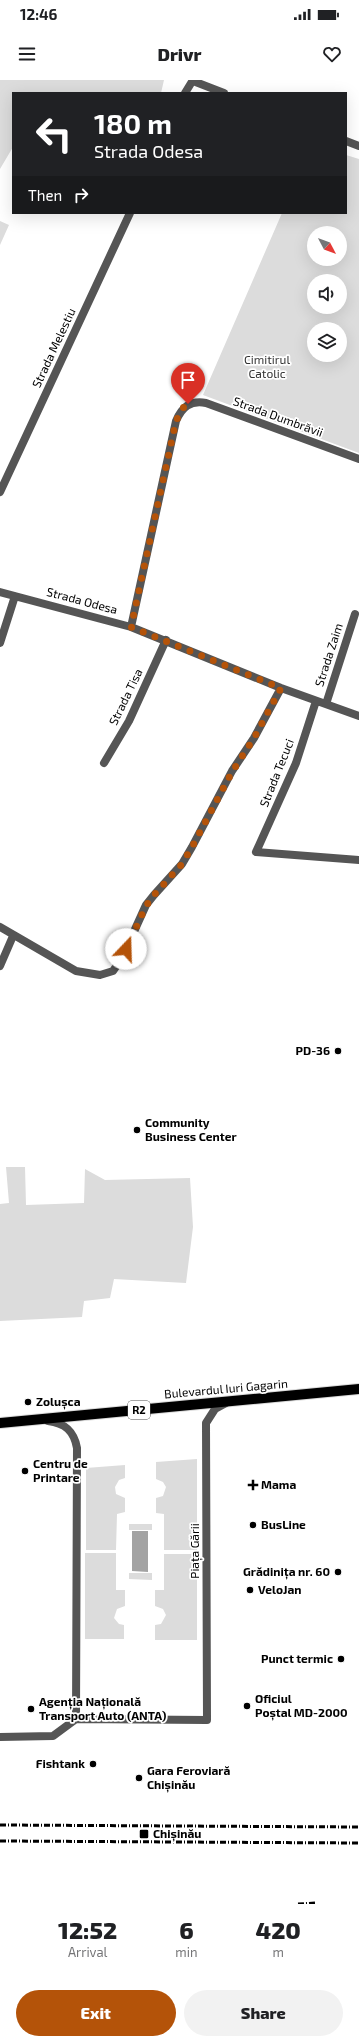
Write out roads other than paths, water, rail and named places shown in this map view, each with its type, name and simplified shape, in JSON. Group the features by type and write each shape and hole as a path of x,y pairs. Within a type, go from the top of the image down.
{"main road":[{"name":"Bulevardul Iuri Gagarin","path":"0,1423 359,1389"}],"street":[{"path":"186,92 193,80 222,92"},
{"path":"347,141 359,146"},
{"name":"Strada Melestiu","path":"0,492 130,214"},
{"name":"Strada Dumbrăvii","path":"131,627 176,421 183,408 188,404 200,402 206,403 359,459"},
{"name":"Strada Odesa","path":"0,592 131,627 281,688 359,716"},
{"path":"0,643 15,596"},
{"name":"Strada Zaim","path":"326,704 355,614"},
{"name":"Strada Tisa","path":"104,763 129,721 166,640"},
{"path":"0,927 13,936 76,971 100,975 113,971 122,958 146,906 182,864 232,772 254,738 281,688"},
{"name":"Strada Tecuci","path":"316,701 296,763 256,852 359,860"},
{"path":"0,966 13,936"},
{"name":"Piața Gării","path":"76,1719 207,1720 206,1423 215,1409 222,1404 238,1401"},
{"path":"0,1737 53,1736 76,1719 77,1448 71,1431 65,1425 40,1419"}],"railway":[{"path":"0,1825 359,1827"},
{"path":"0,1841 359,1843"},
{"path":"298,1904 317,1903"}],"place":[{"name":"PD-36","path":"338,1051"},
{"name":"Community Business Center","path":"137,1130"},
{"name":"Zolușca","path":"28,1402"},
{"name":"Centru de Printare","path":"25,1471"},
{"name":"Mama","path":"253,1485"},
{"name":"BusLine","path":"253,1525"},
{"name":"Grădinița nr. 60","path":"338,1572"},
{"name":"VeloJan","path":"250,1590"},
{"name":"Punct termic","path":"341,1659"},
{"name":"Oficiul Poștal MD-2000","path":"247,1706"},
{"name":"Agenția Națională Transport Auto (ANTA)","path":"31,1709"},
{"name":"Fishtank","path":"93,1764"},
{"name":"Gara Feroviară Chișinău","path":"139,1778"},
{"name":"Chișinău","path":"144,1834"}],"park label":[{"name":"Cimitirul Catolic","path":"267,367"}]}
